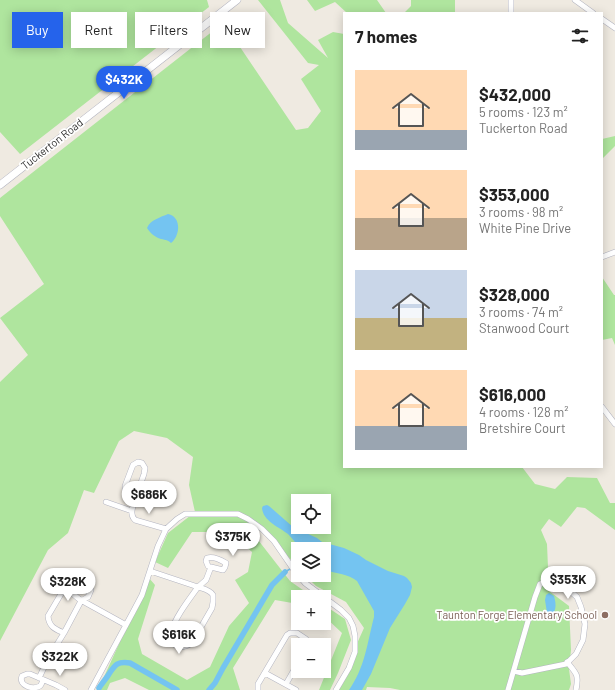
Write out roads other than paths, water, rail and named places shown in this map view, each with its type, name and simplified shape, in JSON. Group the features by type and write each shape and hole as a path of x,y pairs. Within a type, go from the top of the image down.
{"main road":[{"name":"Tuckerton Road","path":"0,185 236,0"}],"street":[{"path":"511,0 511,12"},
{"path":"575,0 592,12"},
{"path":"603,20 615,28"},
{"path":"603,257 615,252"},
{"path":"603,408 615,424"},
{"path":"135,500 129,498 125,494 125,486 133,465 138,462 142,463 145,468 132,511 132,517 135,520 166,529"},
{"path":"106,502 132,511"},
{"path":"91,690 142,595 158,546 166,529 185,514 238,514 258,526 270,537 301,579 349,618 356,636 355,652 349,668 336,690"},
{"path":"150,571 198,587 206,590 213,595 213,605 193,641 186,646 179,646 173,642 171,639 172,631 180,613 198,587 206,580 211,567"},
{"path":"64,633 52,628 48,621 48,616 61,594 67,589 73,580 76,578 87,580 91,590 88,597 81,601 64,633 48,659 41,679 65,690"},
{"path":"508,690 534,597 540,584 548,581 559,584 570,590 576,597 581,607 585,624 583,640 576,654 566,664 522,673 514,671"},
{"path":"67,589 81,601 126,625"},
{"path":"258,690 258,684 287,635 290,633 297,633 304,638"},
{"path":"567,662 577,673 578,681 576,690"},
{"path":"265,673 296,690"},
{"path":"286,684 291,675"}],"water":[{"path":"168,214 176,219 178,227 178,232 171,243 155,236 147,228 153,221"},
{"path":"263,506 269,506 291,525 291,534 308,534 322,542 295,542 288,534 265,517 262,508"},
{"path":"331,544 344,548 388,571 404,576 411,583 412,587 410,595 390,628 371,674 362,690 349,690 359,673 362,664 374,617 374,611 357,581 346,575 331,572"},
{"path":"549,593 554,596 556,604 551,615 547,613 545,600 546,595"}],"waterway":[{"path":"285,572 291,568"},
{"path":"209,690 215,683 272,585 285,572"},
{"path":"99,688 117,664 130,663 177,690"}],"place":[{"name":"Taunton Forge Elementary School","path":"605,615"}]}
